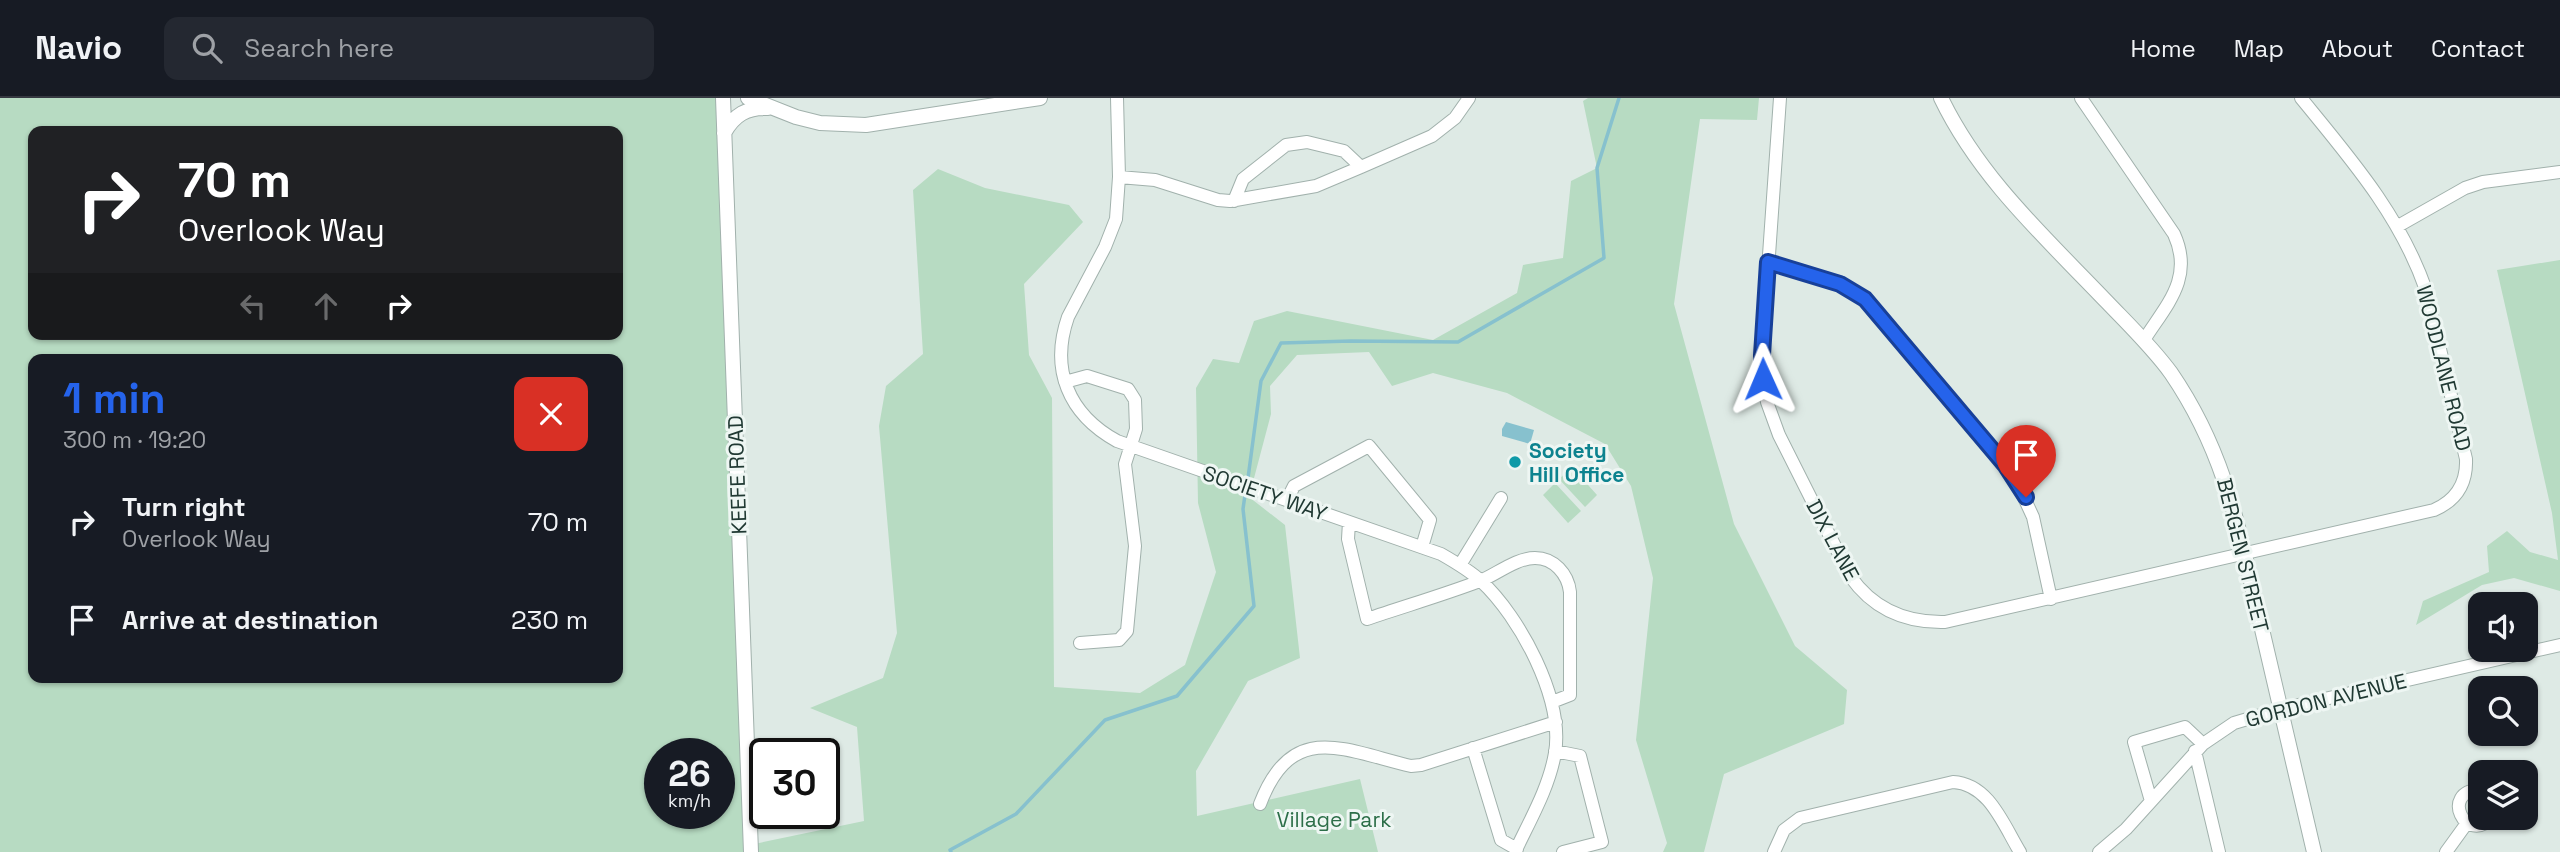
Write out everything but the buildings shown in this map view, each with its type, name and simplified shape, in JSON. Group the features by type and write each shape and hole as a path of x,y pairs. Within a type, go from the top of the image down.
{"street":[{"name":"KEEFE ROAD","path":"723,98 751,852"},
{"path":"748,98 796,117 820,122 866,125 887,124 1040,98"},
{"name":"SOCIETY WAY","path":"1117,98 1119,199 1110,236 1063,331 1061,360 1065,382 1079,411 1104,434 1130,446 1422,547 1460,565 1494,594 1544,676 1556,722 1555,751 1546,786 1516,850"},
{"path":"1119,177 1155,180 1218,200 1234,201 1316,186 1432,136 1455,118 1469,98"},
{"name":"DIX LANE","path":"1780,98 1762,355 1767,402 1779,435 1858,587 1884,609 1913,621 1945,622 2245,554"},
{"name":"BERGEN STREET","path":"1941,98 1965,142 2006,197 2144,340 2169,371 2207,435 2231,496 2314,852"},
{"path":"2081,98 2179,245 2182,258 2179,282 2144,340"},
{"name":"WOODLANE ROAD","path":"2245,554 2434,510 2453,499 2459,491 2466,470 2466,458 2426,290 2417,264 2398,226 2359,169 2301,98"},
{"path":"724,133 742,112 770,108"},
{"path":"1234,201 1243,179 1286,145 1307,142 1344,150 1361,167"},
{"path":"2398,226 2465,188 2483,182 2560,172"},
{"path":"1768,262 1840,284 1865,299 1998,456 2026,497 2051,599"},
{"path":"1065,382 1087,376 1128,389 1133,394 1136,429 1125,464 1135,546 1127,631 1119,640 1080,643"},
{"path":"1287,500 1294,486 1368,446 1430,520 1422,547"},
{"path":"1460,565 1501,498"},
{"path":"1349,522 1348,539 1367,619 1481,581 1525,559 1535,558 1553,563 1566,578 1570,592 1570,695 1552,702"},
{"name":"GORDON AVENUE","path":"2099,852 2126,829 2199,748 2234,723 2281,709 2560,645"},
{"path":"1260,804 1275,773 1285,761 1306,749 1331,747 1411,766 1421,765 1556,722"},
{"path":"2151,802 2134,742 2185,727 2199,748 2219,852"},
{"path":"1473,748 1501,840 1516,850"},
{"path":"1555,751 1580,756 1602,842 1563,852"},
{"path":"1774,852 1784,831 1800,818 1953,782 1964,783 1982,792 2020,852"},
{"path":"2446,852 2467,823 2459,814 2460,801 2468,792"}],"green space":[{"name":"Village Park","path":"0,98 723,98 750,738 749,829 753,829 754,844 826,829 840,829 840,826 864,821 857,727 810,708 883,678 897,633 879,426 886,386 923,354 913,190 938,169 985,188 1069,205 1083,222 1024,284 1029,355 1052,398 1054,687 1140,693 1185,665 1216,572 1198,503 1196,388 1213,359 1239,363 1254,321 1287,311 1433,340 1517,293 1523,265 1563,258 1571,181 1597,168 1583,101 1588,98 1759,98 1757,120 1700,119 1674,304 1734,524 1795,646 1847,690 1844,724 1724,774 1704,852 1663,852 1667,843 1636,740 1653,578 1631,486 1605,444 1507,393 1433,373 1392,386 1369,352 1297,355 1270,386 1271,414 1249,497 1285,525 1300,658 1248,681 1196,771 1197,816 1360,779 1378,852 0,852"},
{"path":"2560,260 2560,591 2514,578 2482,585 2416,625 2423,601 2489,572 2487,546 2507,531 2530,552 2558,560 2552,513 2497,270"},
{"path":"1572,467 1597,495 1585,507 1559,479"},
{"path":"1555,483 1581,511 1568,523 1543,495"}],"water":[{"path":"1506,422 1534,430 1530,444 1502,436"}],"waterway":[{"path":"1248,478 1261,381 1281,343 1458,342 1604,258 1597,168 1619,98"},
{"path":"951,852 950,850 1016,814 1105,720 1177,696 1254,606 1243,509 1245,495"}],"place":[{"name":"Society Hill Office","path":"1515,462"}],"route":[{"path":"1763,379 1768,262 1840,284 1865,299 2006,466 2026,497"}]}
